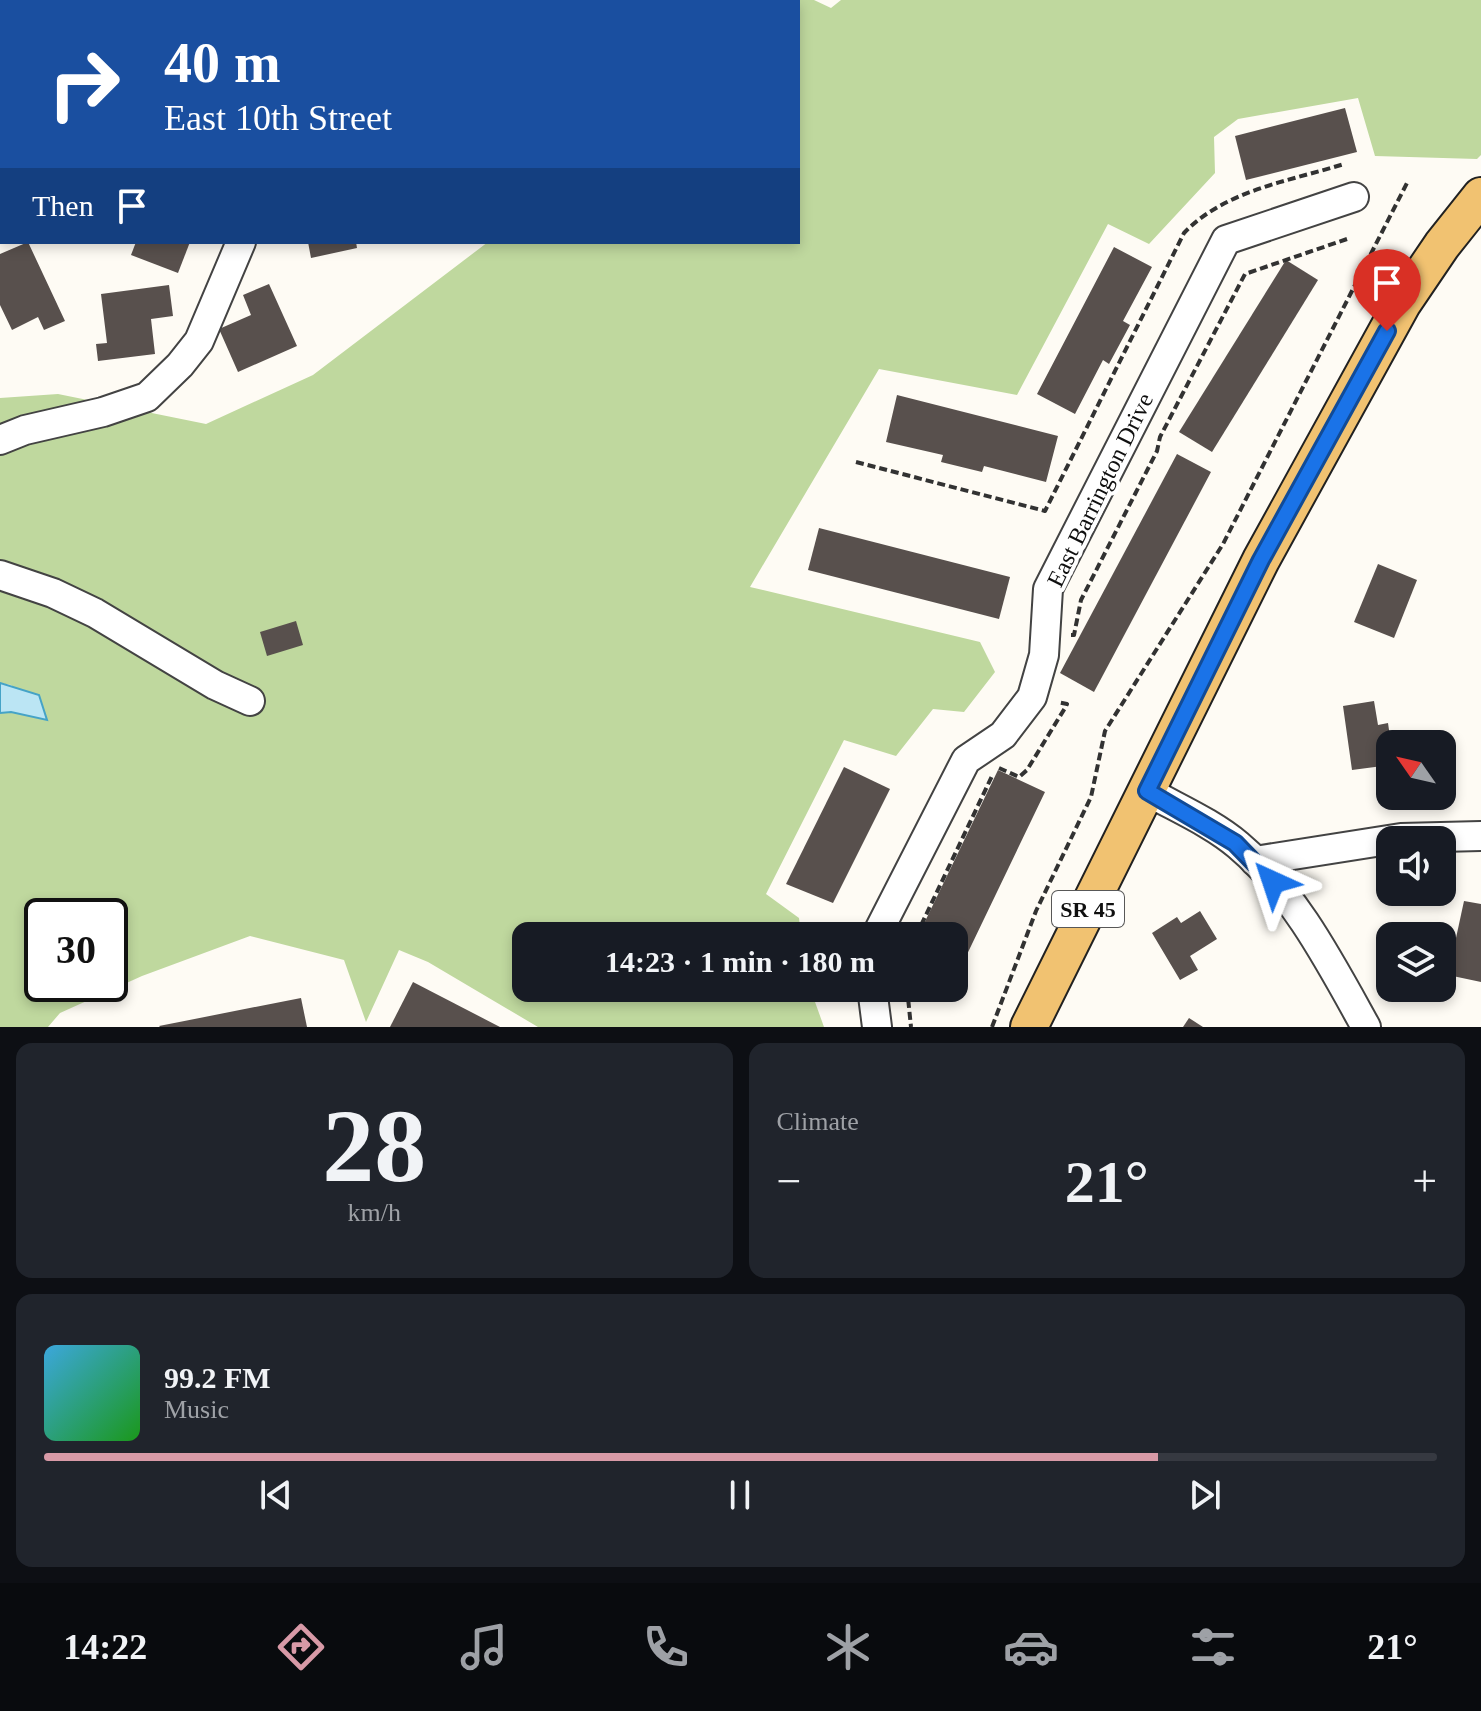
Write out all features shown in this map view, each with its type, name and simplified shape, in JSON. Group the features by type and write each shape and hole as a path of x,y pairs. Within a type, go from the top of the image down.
{"main road":[{"name":"SR 45","path":"1029,1027 1261,560 1395,318 1442,245 1481,196"}],"street":[{"name":"East Barrington Drive","path":"883,922 966,760 1003,735 1032,697 1044,655 1048,589 1226,240 1354,197"},
{"path":"0,440 25,430 103,412 147,397 180,365 199,341 240,244"},
{"path":"0,575 53,593 95,613 215,685 250,701"},
{"path":"1147,791 1235,843 1255,861 1311,933 1366,1027"},
{"path":"1255,861 1401,838 1481,836"},
{"path":"874,1002 877,1027"}],"path":[{"path":"856,462 1045,511 1184,233 1201,215 1230,199 1344,164"},
{"path":"992,1027 1036,911 1091,797 1105,731 1223,544 1407,183"},
{"path":"1066,634 1074,635 1081,600 1157,451 1160,437 1245,274 1347,239"},
{"path":"923,922 997,767 1019,777 1027,770 1067,704 1049,700"},
{"path":"908,1002 911,1027"}],"green space":[{"path":"800,0 814,0 831,8 841,0 1481,0 1481,155 1477,159 1375,156 1358,98 1238,119 1214,137 1215,173 1149,244 1108,224 1017,395 879,369 750,587 980,642 995,672 964,712 933,709 896,756 844,740 766,894 799,918 799,922 512,922 512,1002 815,1002 824,1027 538,1027 428,962 399,950 366,1022 344,960 250,936 128,982 128,898 24,898 24,1002 84,1002 60,1013 48,1027 0,1027 0,713 11,712 46,720 11,685 0,683 0,398 58,394 206,424 313,375 485,244 800,244"}],"water":[{"path":"0,683 39,695 47,720 11,712 0,713"}],"building":[{"path":"1345,108 1357,152 1246,180 1235,136"},
{"path":"29,244 65,321 44,330 38,317 12,330 0,305 0,254"},
{"path":"135,244 189,244 178,273 131,255"},
{"path":"308,244 356,244 357,248 311,258"},
{"path":"1114,247 1152,267 1123,321 1130,325 1109,364 1103,360 1075,414 1037,394"},
{"path":"1286,260 1318,280 1212,452 1179,432"},
{"path":"269,284 297,346 238,372 219,329 251,315 243,295"},
{"path":"169,285 173,316 151,319 155,354 98,361 96,344 107,343 101,294"},
{"path":"897,395 1058,436 1046,482 984,466 982,472 941,462 943,455 886,442"},
{"path":"1177,454 1211,472 1094,692 1060,673"},
{"path":"819,528 1010,577 999,619 808,570"},
{"path":"1378,564 1417,580 1394,638 1354,622"},
{"path":"296,621 303,645 267,656 260,632"},
{"path":"1374,701 1378,725 1388,723 1389,730 1376,730 1376,767 1352,770 1343,706"},
{"path":"844,767 890,789 833,903 786,884"},
{"path":"998,770 1045,792 968,952 968,922 925,922"},
{"path":"1464,901 1481,904 1481,982 1456,977 1456,938"},
{"path":"1200,911 1217,939 1190,956 1198,970 1180,980 1152,933 1177,917 1181,923"},
{"path":"413,982 500,1027 390,1027"},
{"path":"301,998 307,1027 159,1026"},
{"path":"1189,1018 1203,1027 1183,1027"}],"route":[{"path":"1273,882 1235,843 1147,791 1261,560 1387,331"}]}
